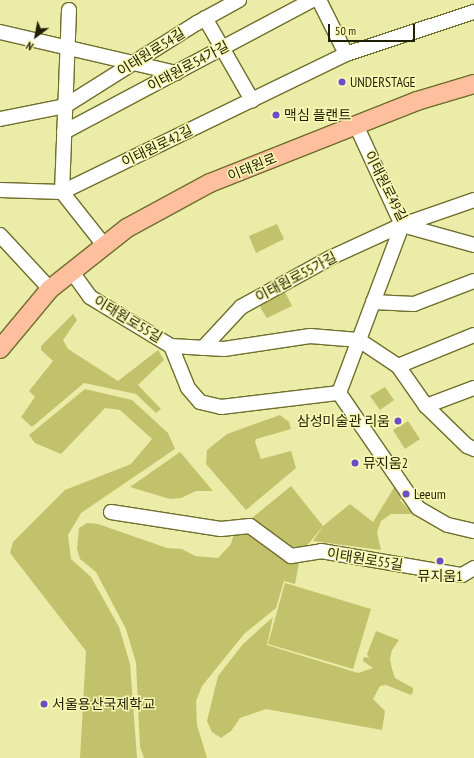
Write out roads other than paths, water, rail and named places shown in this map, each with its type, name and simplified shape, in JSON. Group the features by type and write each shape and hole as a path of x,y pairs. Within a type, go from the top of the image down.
{"main road":[{"name":"이태원로","path":"0,349 50,289 127,228 210,183 417,101 474,84"}],"street":[{"name":"이태원로54길","path":"65,106 206,18 239,0"},
{"name":"이태원로54가길","path":"64,132 312,0"},
{"path":"319,0 346,54"},
{"path":"69,10 62,192 104,245"},
{"name":"이태원로42길","path":"62,192 346,54 474,12"},
{"path":"206,18 252,100"},
{"path":"0,32 176,73"},
{"path":"0,119 65,106"},
{"name":"이태원로49길","path":"356,125 402,225 474,245"},
{"path":"0,190 62,192"},
{"name":"이태원로55가길","path":"203,348 241,307 332,258 402,225 474,200"},
{"path":"402,225 339,393 418,508 448,525 474,531"},
{"path":"0,235 50,289"},
{"name":"이태원로55길","path":"72,272 90,296 171,346 224,350 310,336 359,340 398,366 426,406 472,446"},
{"path":"373,302 414,304 474,281"},
{"path":"398,366 474,335"},
{"name":"이태원로55길","path":"171,346 188,388 200,402 221,408 339,393"},
{"path":"426,406 474,388"},
{"name":"이태원로55길","path":"111,512 221,528 250,526 291,556 321,551 468,577 474,568"}],"place":[{"name":"UNDERSTAGE","path":"342,82"},
{"name":"맥심 플랜트","path":"276,115"},
{"name":"삼성미술관 리움","path":"398,421"},
{"name":"뮤지움2","path":"355,463"},
{"name":"Leeum","path":"406,494"},
{"name":"뮤지움1","path":"440,561"},
{"name":"서울용산국제학교","path":"44,704"}]}
